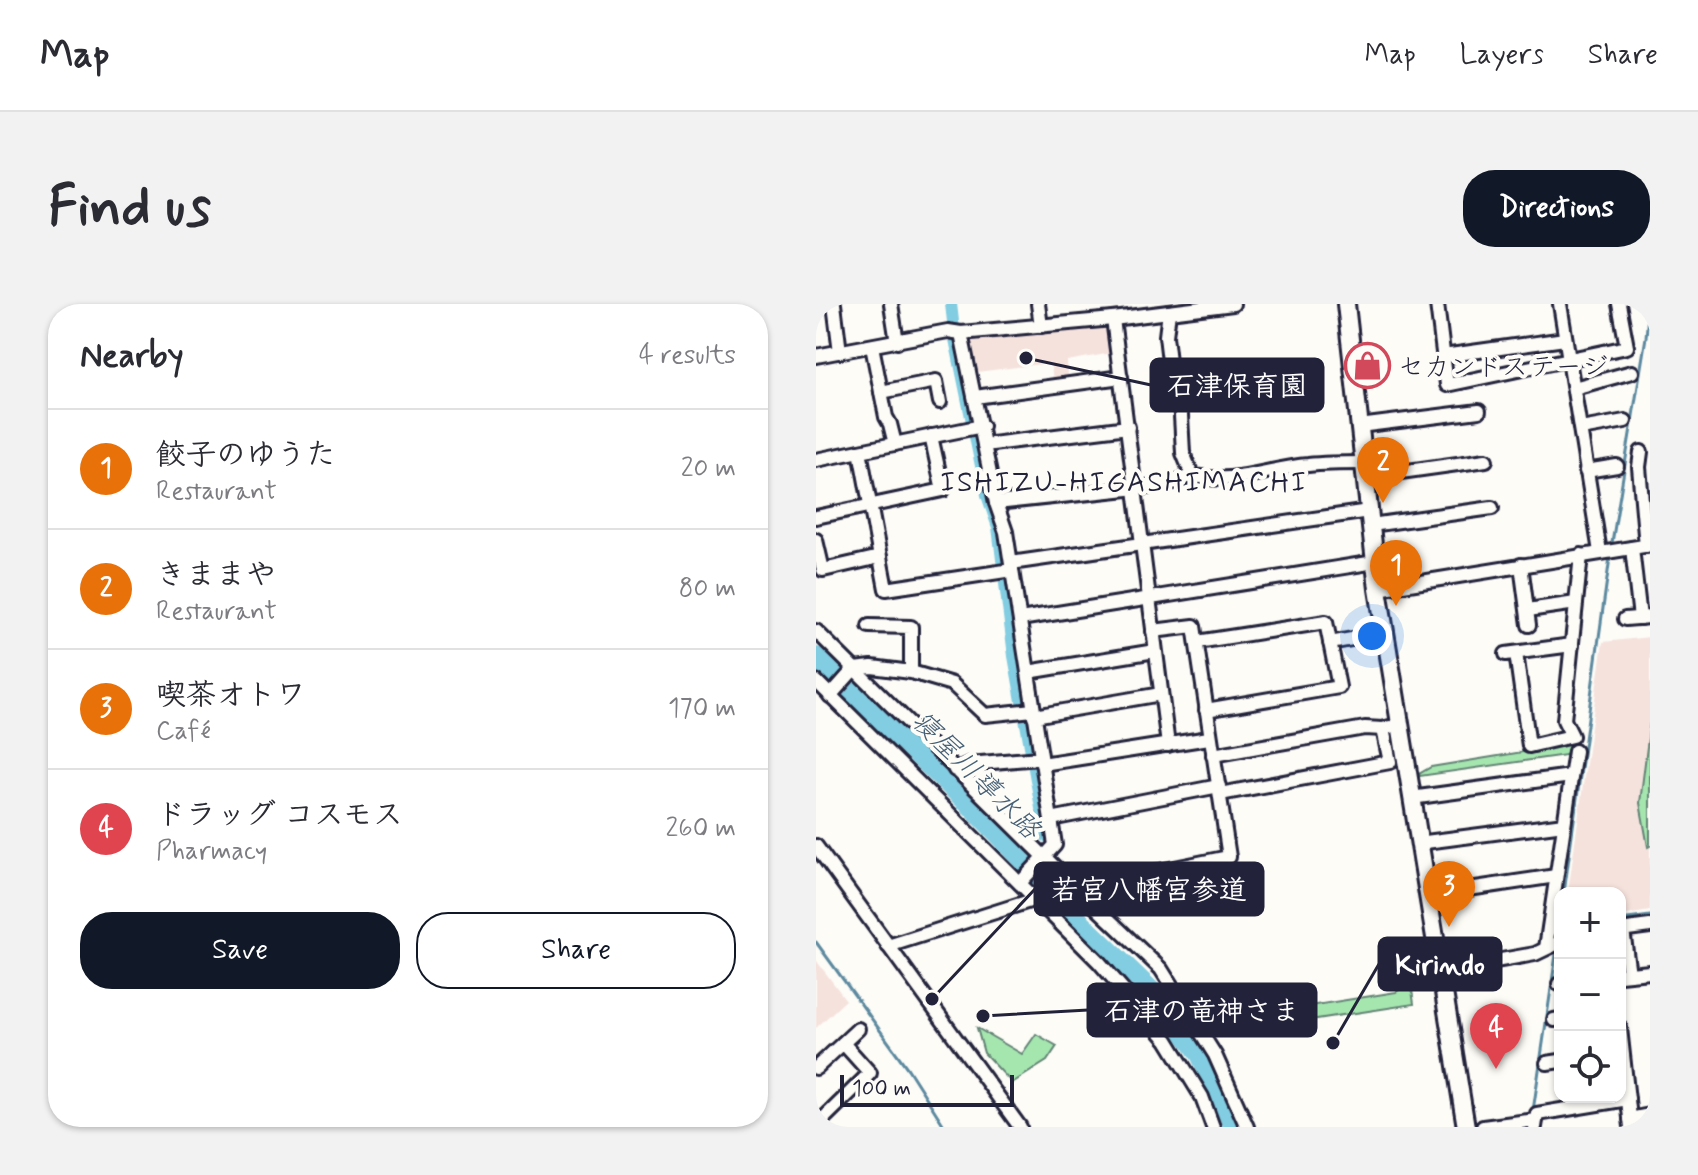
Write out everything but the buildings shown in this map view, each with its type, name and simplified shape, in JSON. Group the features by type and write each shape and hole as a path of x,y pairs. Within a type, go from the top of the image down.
{"street":[{"path":"834,304 840,352"},
{"path":"891,304 897,342"},
{"path":"1038,304 1041,326"},
{"path":"1116,304 1121,377 1147,600 1168,745"},
{"path":"816,356 954,332 1116,319 1174,309 1233,304"},
{"path":"1051,819 1390,762 1385,633 1346,304"},
{"path":"1437,304 1447,385 1627,347 1619,304"},
{"path":"1560,304 1601,552"},
{"path":"1174,309 1166,336 1169,361 1180,397 1183,453 1192,475"},
{"path":"954,332 975,397 996,503 1006,532 1008,569 1028,672 1029,712 1055,845 1021,882"},
{"path":"1443,356 1565,339"},
{"path":"872,346 895,444"},
{"path":"1574,388 1632,372"},
{"path":"975,397 1121,377"},
{"path":"881,392 936,381 940,402"},
{"path":"1359,426 1479,411"},
{"path":"1581,429 1625,421"},
{"path":"816,460 982,426"},
{"path":"984,445 1128,427"},
{"path":"816,517 943,490 931,436"},
{"path":"860,451 886,589 1141,545 1370,518 1492,508"},
{"path":"1378,589 1648,546 1639,467 1641,452"},
{"path":"996,503 1156,486 1192,475 1229,479 1307,465 1364,470 1486,460"},
{"path":"1586,471 1617,466"},
{"path":"816,540 823,570 880,557"},
{"path":"1625,548 1645,617 1625,619"},
{"path":"1572,645 1511,654 1529,746 1572,736 1564,720 1572,645 1581,555"},
{"path":"1020,619 1375,562"},
{"path":"1521,565 1529,625"},
{"path":"1528,610 1576,603"},
{"path":"1197,642 1326,622 1339,687 1206,710"},
{"path":"869,626 911,627 911,672"},
{"path":"1081,893 1090,885 1229,857 1194,626 1153,631"},
{"path":"816,631 1044,859 1161,969 1215,1055 1247,1127"},
{"path":"1330,643 1385,633"},
{"path":"1028,672 1155,651"},
{"path":"1161,694 985,715 952,684 911,672 872,667 853,671 824,691 899,761 1099,962 1167,1040 1202,1097 1213,1127"},
{"path":"1213,755 1365,728 1391,727"},
{"path":"1391,727 1411,798 1466,1127"},
{"path":"955,770 969,764 1037,760 1209,738"},
{"path":"1439,971 1535,954 1553,945 1556,876 1575,751"},
{"path":"1411,798 1571,776"},
{"path":"1418,843 1564,824"},
{"path":"816,846 1020,1127"},
{"path":"1428,895 1556,876"},
{"path":"888,946 1036,899"},
{"path":"1626,929 1650,926"},
{"path":"1626,975 1650,972"},
{"path":"816,1068 858,1029"},
{"path":"816,1126 870,1073 843,1043"},
{"path":"1626,1085 1631,1123 1650,1115"},
{"path":"1483,1127 1536,1124 1537,1114 1628,1099"}],"shaded area":[{"path":"1108,323 1112,353 1067,361 1068,377 1053,379 1050,363 977,372 969,342 972,339"},
{"path":"1650,637 1650,911 1626,915 1626,887 1569,887 1603,642"},
{"path":"816,960 846,1000 816,1028"}],"green space":[{"path":"1650,722 1650,846 1648,847 1640,803"},
{"path":"1571,744 1573,754 1419,774 1431,767"},
{"path":"1429,968 1430,979 1412,990 1414,1004 1310,1020 1309,1006 1396,992"},
{"path":"977,1028 1022,1054 1036,1034 1057,1046 1047,1061 1012,1083 984,1053"}],"waterway":[{"path":"951,304 955,339 987,495 998,527 1014,656 1046,836"},
{"path":"1611,549 1649,304"},
{"path":"1565,887 1610,557"},
{"name":"寝屋川導水路","path":"816,657 974,809 1082,924 1161,1000 1200,1054 1234,1127"},
{"path":"1626,919 1650,916"},
{"path":"816,942 908,1069 945,1127"},
{"path":"1533,1111 1555,959"}],"place":[{"name":"石津保育園","path":"1026,358"},
{"name":"セカンドステージ","path":"1367,366"},
{"name":"きままや","path":"1383,503"},
{"name":"餃子のゆうた","path":"1396,606"},
{"name":"喫茶オトワ","path":"1449,927"},
{"name":"若宮八幡宮参道","path":"932,999"},
{"name":"石津の竜神さま","path":"983,1016"},
{"name":"Kirindo","path":"1333,1043"},
{"name":"ドラッグ コスモス","path":"1496,1069"}],"district":[{"name":"ISHIZU-HIGASHIMACHI","path":"1124,481"}]}
